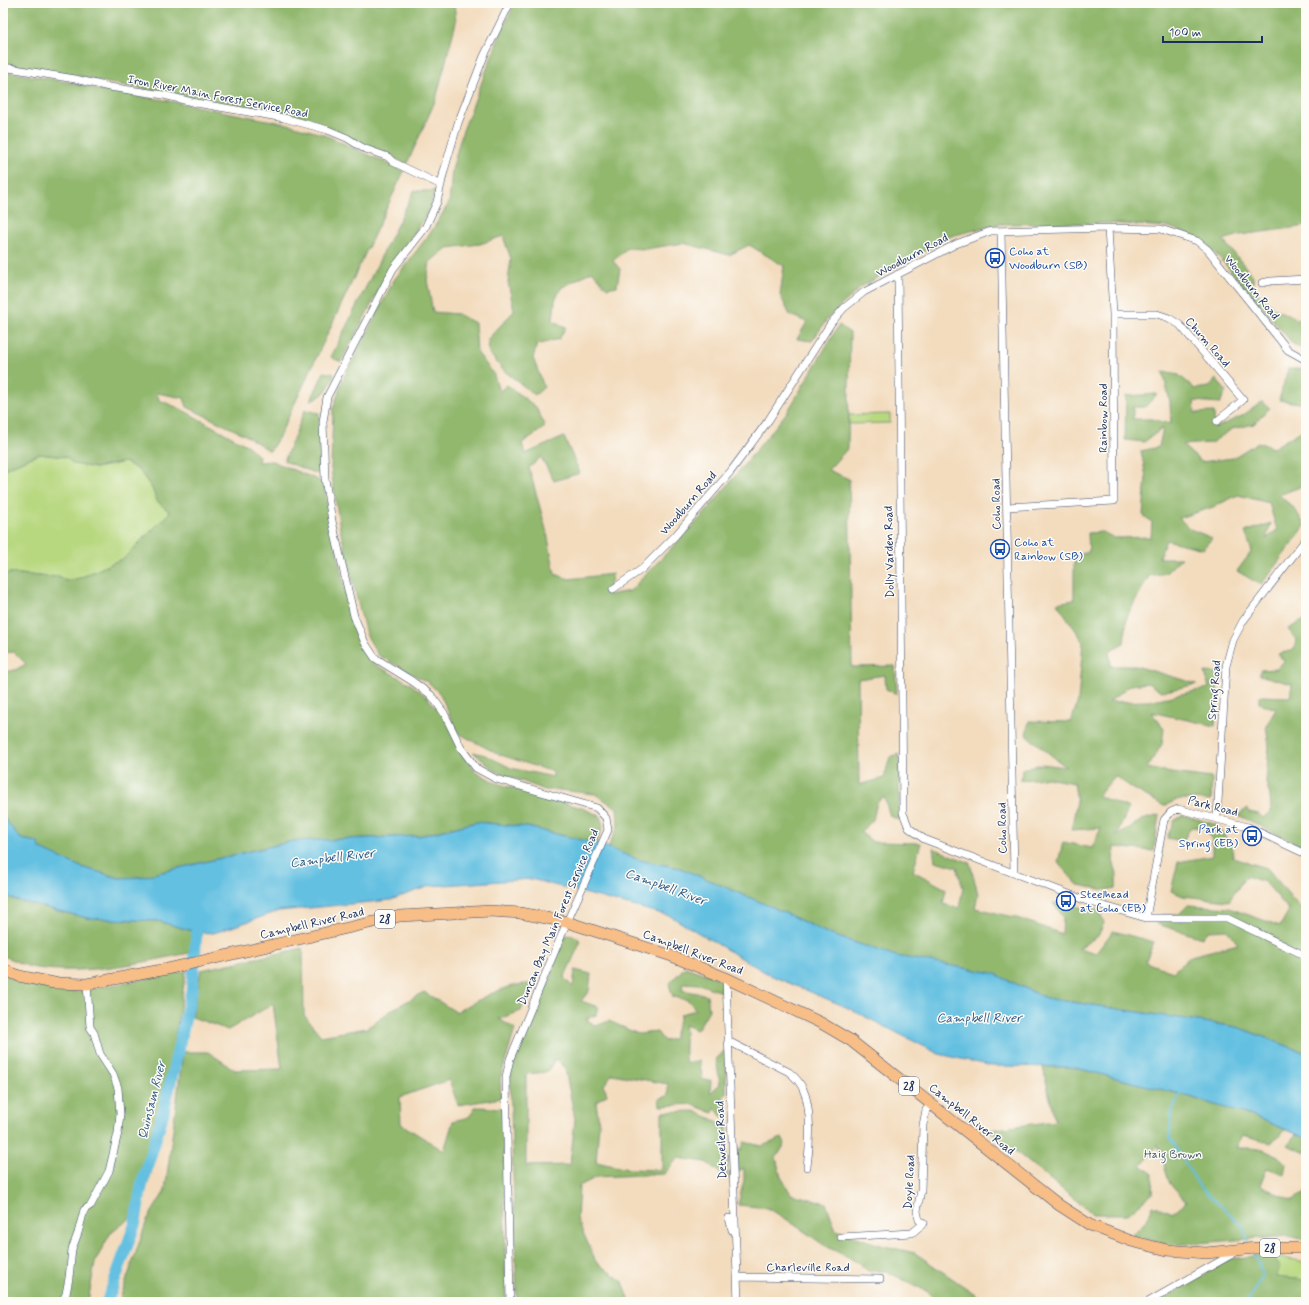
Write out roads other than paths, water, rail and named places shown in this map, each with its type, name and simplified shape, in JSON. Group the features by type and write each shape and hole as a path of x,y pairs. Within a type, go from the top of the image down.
{"main road":[{"name":"Campbell River Road","path":"3,969 19,976 54,983 87,984 206,960 400,916 491,911 520,913 567,922 669,955 726,978 821,1023 850,1040 932,1103 1059,1205 1090,1225 1131,1241 1167,1250 1206,1253 1256,1248 1306,1249"}],"street":[{"name":"Duncan Bay Main Forest Service Road","path":"510,3 484,56 458,123 437,202 425,228 393,269 327,397 323,422 325,479 332,521 354,616 366,644 375,658 412,681 431,696 444,714 461,748 476,768 496,779 597,808 606,818 608,830 605,838 567,922 510,1059 506,1077 510,1302"},
{"name":"Iron River Main Forest Service Road","path":"3,67 75,79 109,87 164,95 196,103 284,118 308,124 328,130 347,138 363,148 388,157 393,162 441,186"},
{"name":"Woodburn Road","path":"613,589 642,569 675,536 731,471 768,422 831,323 844,308 864,292 956,244 991,232 1108,228 1161,229 1197,241 1208,250 1288,350 1306,360"},
{"name":"Rainbow Road","path":"1007,507 1114,501 1113,314 1108,228"},
{"name":"Coho Road","path":"1002,231 1014,873"},
{"name":"Dolly Varden Road","path":"898,274 903,813 909,828 924,839 1014,873"},
{"path":"1262,283 1306,279"},
{"name":"Chum Road","path":"1113,314 1157,314 1180,324 1243,400 1217,421"},
{"name":"Spring Road","path":"1217,818 1226,666 1233,640 1243,621 1306,540"},
{"name":"Park Road","path":"1146,918 1164,820 1171,812 1178,809 1248,827 1306,854"},
{"path":"1014,873 1088,901 1146,918 1226,918 1306,956"},
{"name":"Detweiler Road","path":"726,978 738,1302"},
{"path":"62,1302 66,1294 72,1249 84,1210 90,1205 109,1171 118,1133 120,1114 118,1088 113,1074 100,1054 94,1034 90,1027 87,984"},
{"path":"728,1041 789,1072 797,1079 803,1088 807,1101 810,1146 807,1167"},
{"name":"Doyle Road","path":"841,1237 912,1233 924,1223 919,1220 917,1211 921,1190 923,1125 926,1110 932,1103"},
{"path":"729,1218 736,1242"},
{"path":"1148,1302 1238,1250"},
{"name":"Charleville Road","path":"737,1278 880,1278"}],"water":[{"name":"Campbell River","path":"3,817 21,839 37,842 41,849 81,867 119,878 141,877 293,841 419,836 477,822 527,827 602,845 639,860 680,868 779,910 829,934 896,956 993,973 1046,998 1237,1027 1306,1053 1306,1138 1258,1118 1180,1094 1072,1067 992,1066 939,1054 846,1007 770,975 670,916 531,879 430,886 391,900 279,911 214,933 196,932 158,921 87,918 15,900 3,893"}],"waterway":[{"name":"Quinsam River","path":"107,1302 135,1224 142,1184 163,1114 192,989 198,915"},
{"path":"1180,1094 1171,1112 1170,1137 1199,1186 1242,1225 1249,1243"},
{"path":"1247,1302 1263,1275 1254,1254"}],"place":[{"name":"Coho at Woodburn (SB)","path":"995,258"},
{"name":"Coho at Rainbow (SB)","path":"1000,549"},
{"name":"Park at Spring (EB)","path":"1252,836"},
{"name":"Steelhead at Coho (EB)","path":"1066,901"}],"park label":[{"name":"Haig Brown","path":"1173,1154"}]}
